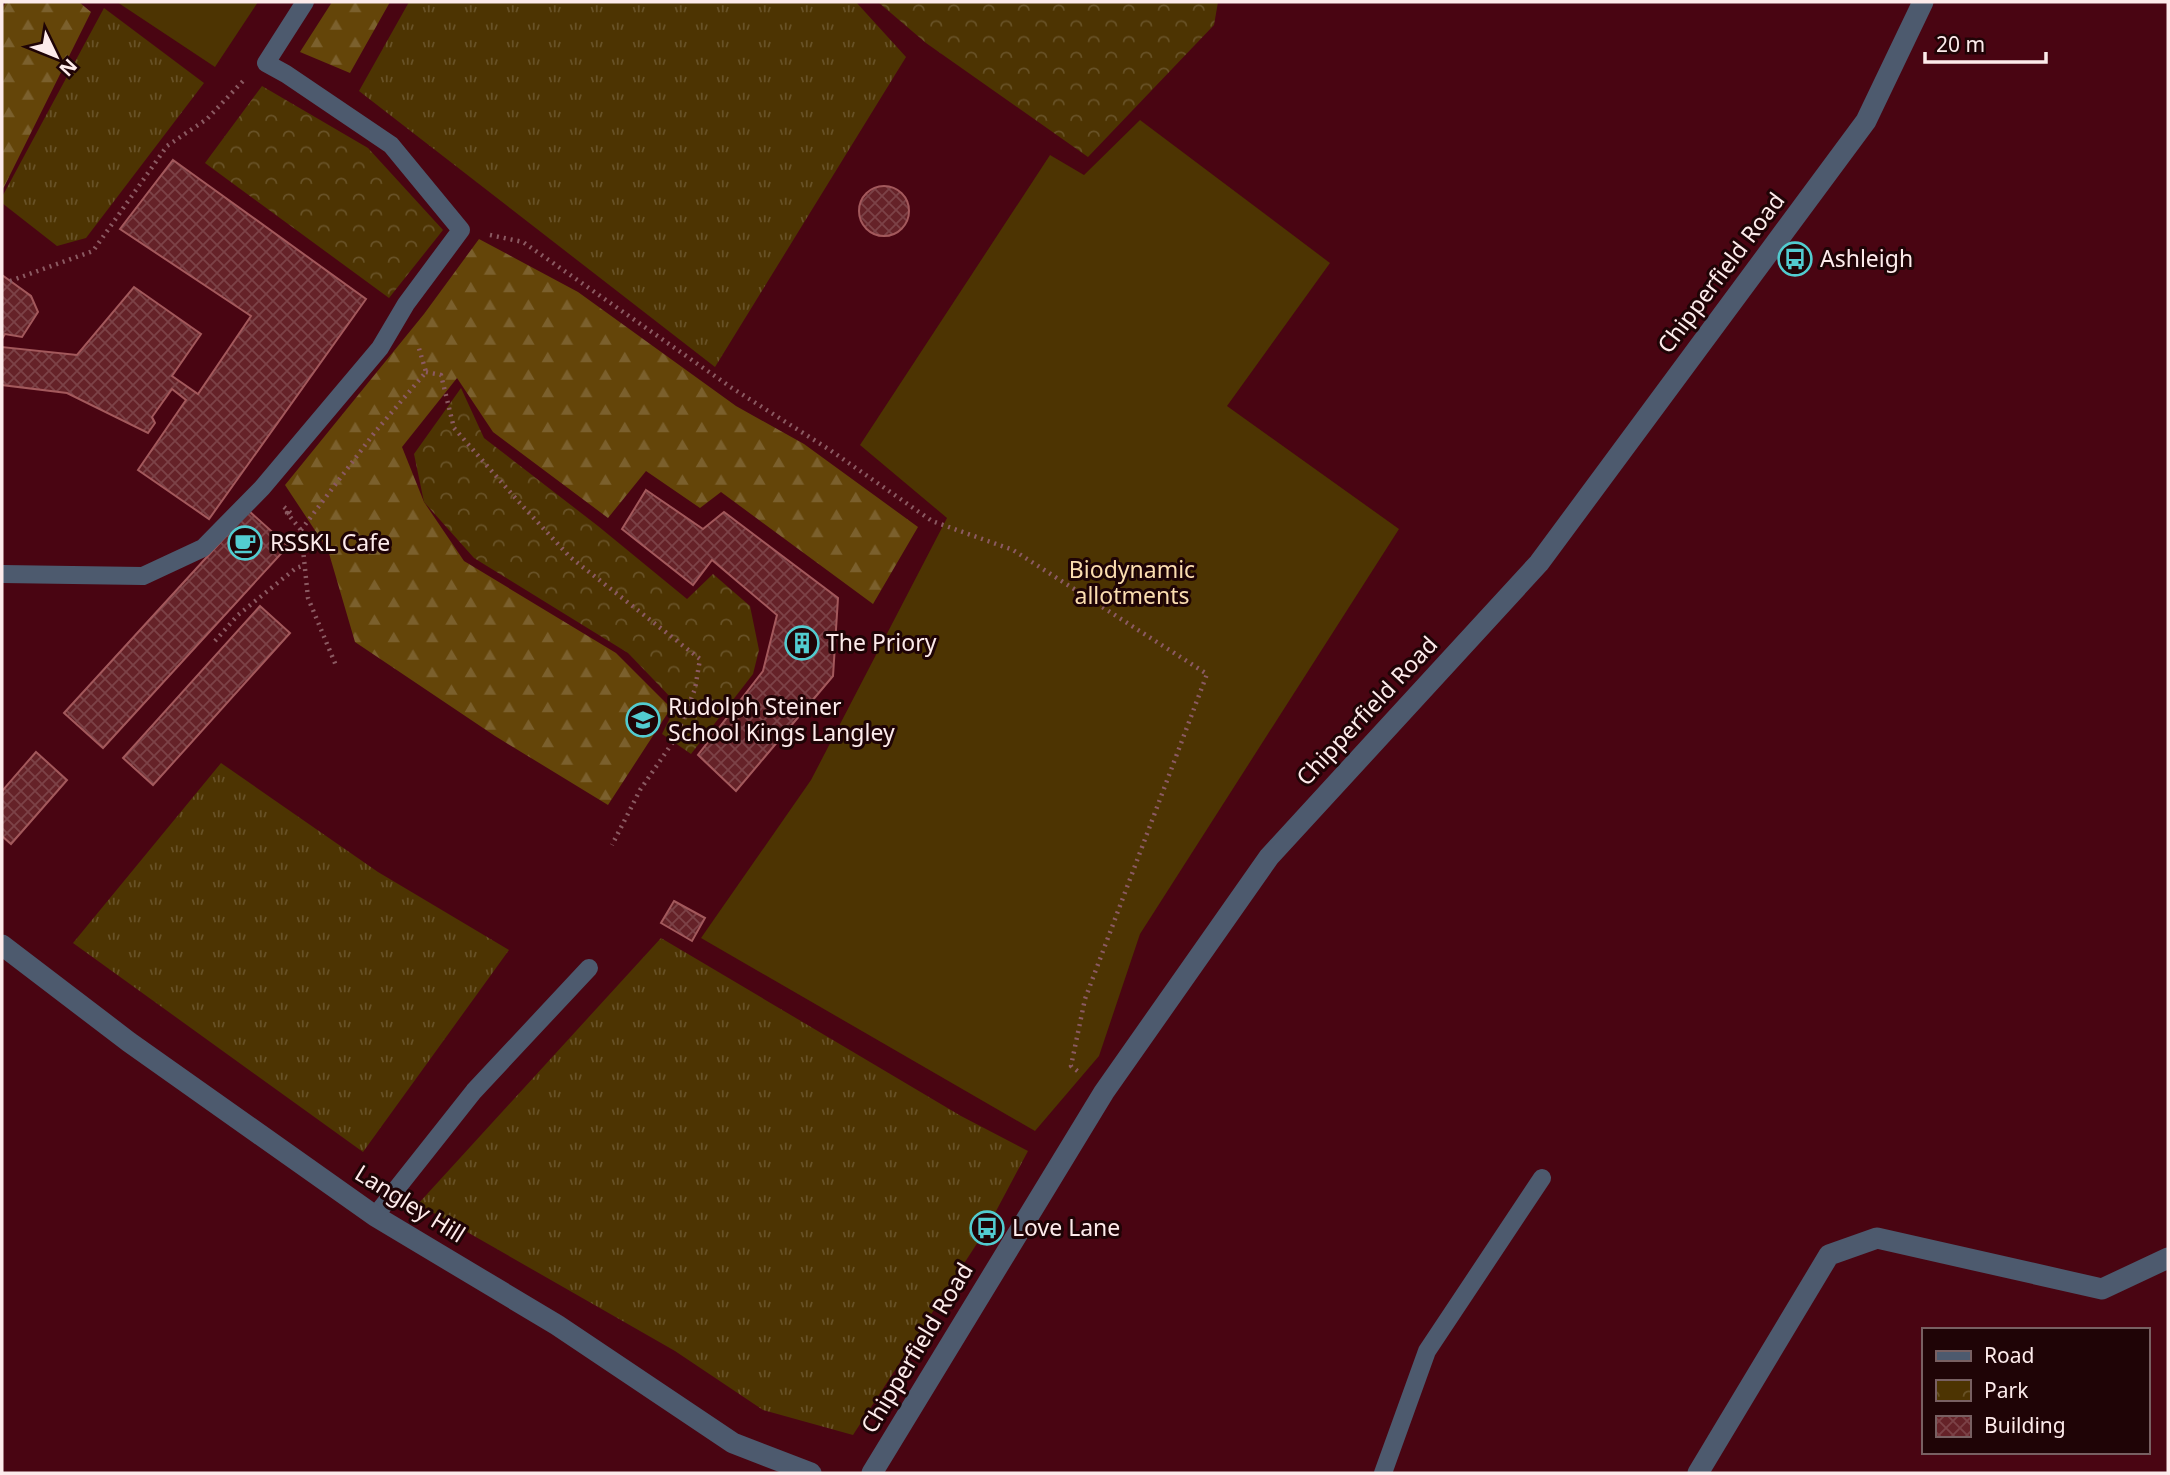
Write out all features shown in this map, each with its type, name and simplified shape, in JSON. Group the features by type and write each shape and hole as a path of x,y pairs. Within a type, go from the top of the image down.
{"street":[{"name":"Chipperfield Road","path":"872,1473 1104,1092 1269,857 1539,563 1866,121 1921,3"},
{"name":"Langley Hill","path":"2,945 130,1042 375,1216 556,1325 733,1443 811,1473"},
{"path":"1698,1473 1829,1255 1877,1238 2102,1289 2168,1258"}],"lane":[{"path":"2,574 143,576 203,548 262,488 380,348 406,304 461,230 391,145 266,63 305,2"},
{"path":"375,1216 474,1091 589,968"},
{"path":"1383,1473 1427,1351 1542,1178"}],"path":[{"path":"10,281 93,251 167,146 207,119 242,82 266,63"},
{"path":"461,230 523,242 732,388 830,450 932,521 1013,550 1207,674 1085,999 1071,1066 1104,1092"},
{"path":"406,304 426,372"},
{"path":"301,530 375,432 426,372"},
{"path":"426,372 441,374 454,428 570,557 700,659 695,689 675,739 640,790 612,845"},
{"path":"292,514 288,513 301,530 308,598 337,668"},
{"path":"215,641 238,615 296,568 305,565"}],"green space":[{"path":"6,2 79,2 91,12 2,191 2,9"},
{"path":"117,2 258,2 215,67"},
{"path":"332,2 390,2 350,73 300,52"},
{"path":"409,2 856,2 906,57 715,367 359,91"},
{"path":"878,2 1218,2 1214,25 1088,157 926,43"},
{"path":"104,8 204,83 86,238 57,246 2,203 2,197"},
{"path":"262,86 368,148 443,230 389,298 205,163"},
{"name":"Biodynamic allotments","path":"1140,120 1330,263 1227,406 1399,529 1140,934 1099,1056 1035,1131 701,938 811,780 947,518 860,445 1050,155 1084,175"},
{"path":"479,239 578,292 736,406 804,444 918,527 873,604 721,492 700,508 646,471 608,518 493,432 457,378 402,447 424,502 464,561 616,653 671,708 608,805 495,736 355,642 328,550 285,485 424,314"},
{"path":"461,388 484,438 687,599 713,574 750,606 759,650 753,674 691,754 662,734 677,704 628,653 474,558 424,502 414,454"},
{"path":"221,763 378,872 509,950 363,1152 73,943"},
{"path":"661,938 961,1116 1028,1151 987,1228 853,1435 763,1410 675,1351 418,1204"}],"building":[{"path":"173,160 366,299 209,519 138,470 186,400 172,389 152,417 155,423 148,433 67,393 2,385 2,347 77,355 134,287 201,334 172,376 198,394 251,316 120,229"},
{"path":"884,186 901,194 909,211 901,228 884,236 867,228 859,211 867,194"},
{"path":"2,275 31,296 38,312 22,337 5,334 2,339"},
{"name":"The Priory","path":"646,490 703,529 724,512 838,598 833,676 736,791 698,755 763,671 777,615 712,560 693,585 622,529"},
{"path":"249,511 288,546 103,748 64,713"},
{"path":"260,606 290,633 153,785 123,758"},
{"path":"36,752 67,780 11,844 2,836 2,791"},
{"path":"674,901 705,918 692,941 661,923"}],"place":[{"name":"Ashleigh","path":"1795,259"},
{"name":"RSSKL Cafe","path":"245,543"},
{"name":"The Priory","path":"802,643"},
{"name":"Rudolph Steiner School Kings Langley","path":"643,720"},
{"name":"Love Lane","path":"987,1228"}]}
